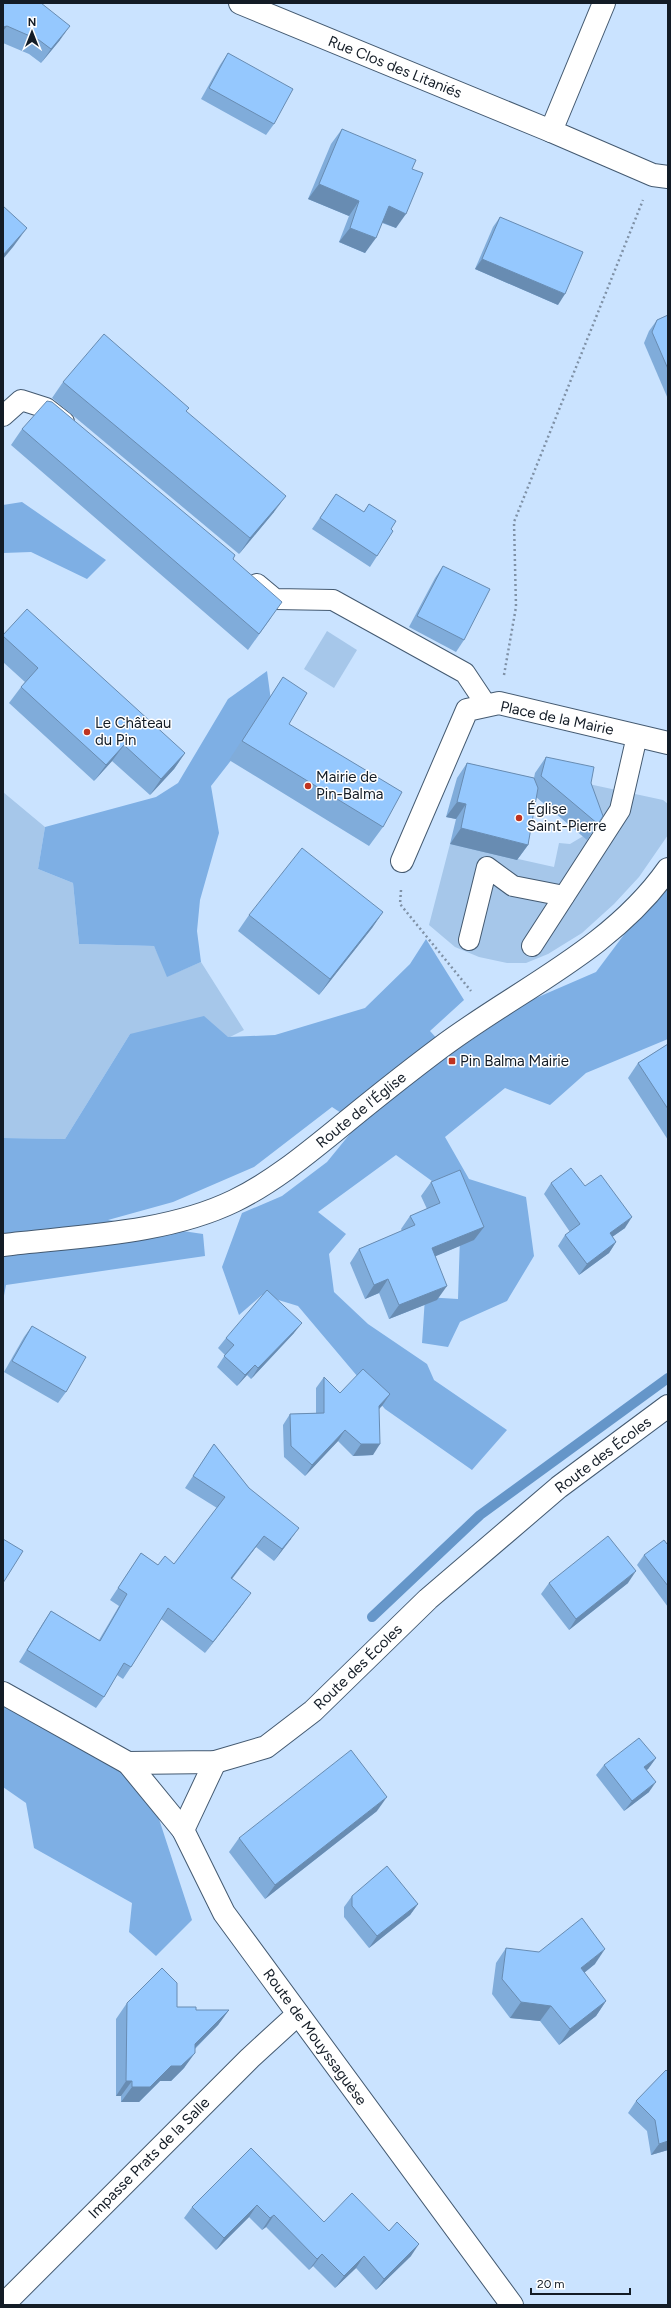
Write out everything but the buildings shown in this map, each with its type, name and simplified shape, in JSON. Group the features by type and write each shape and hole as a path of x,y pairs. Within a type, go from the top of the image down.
{"street":[{"name":"Rue Clos des Litaniés","path":"240,3 660,176"},
{"path":"550,131 604,3"},
{"name":"Place de la Mairie","path":"402,861 467,710 493,705 668,743"},
{"name":"Route de l'Église","path":"3,1245 151,1227 195,1216 234,1201 269,1182 441,1047 595,944 622,922 658,884 668,869"},
{"name":"Route des Écoles","path":"3,1693 128,1763 214,1762 266,1747 313,1710 428,1599 559,1487 668,1406"},
{"path":"183,1830 214,1762"},
{"name":"Route de Mouyssaguèse","path":"128,1763 183,1830 224,1913 512,2305"},
{"name":"Impasse Prats de la Salle","path":"3,2305 250,2058 298,2014"}],"lane":[{"path":"3,416 21,400 46,408 76,433"},
{"path":"245,574 275,599 333,600 465,673 493,705"},
{"path":"532,946 620,810 637,736"},
{"path":"469,940 488,867 513,886 564,896"}],"path":[{"path":"493,705 516,607 514,522 660,176"},
{"path":"402,861 400,904 490,1014"}],"shaded area":[{"path":"22,502 106,560 87,579 31,552 3,553 3,505"},
{"path":"327,631 357,650 334,688 304,669"},
{"path":"267,671 272,708 211,786 219,833 200,900 197,931 201,962 167,977 154,946 79,944 73,883 38,869 45,827 156,797 178,783 228,699"},
{"path":"584,783 663,800 668,804 668,835 639,877 614,904 582,933 548,954 526,963 507,963 479,957 455,947 429,925 450,844 554,867 559,843 570,844 585,835"},
{"path":"3,792 45,827 38,869 73,883 79,944 154,946 168,976 201,962 244,1030 228,1038 130,1034 65,1139 3,1138"},
{"path":"668,876 668,1039 586,1073 550,1105 505,1088 445,1137 469,1179 526,1197 534,1256 507,1301 460,1322 448,1347 422,1343 425,1297 458,1299 460,1237 436,1184 396,1155 318,1212 346,1234 329,1254 334,1292 368,1324 427,1364 434,1380 507,1430 472,1470 385,1409 298,1306 262,1295 239,1315 222,1267 242,1213 282,1196 327,1162 358,1124 332,1107 254,1167 173,1202 108,1220 203,1234 205,1256 6,1285 3,1301 3,1138 65,1139 130,1034 204,1016 228,1037 275,1035 365,1008 410,964 426,939 464,1000 430,1031 451,1054 529,1001 596,972"},
{"path":"3,1683 142,1767 192,1920 156,1956 129,1932 132,1903 34,1848 26,1803 3,1787"}],"waterway":[{"path":"372,1617 480,1515 668,1378"}],"place":[{"name":"Le Château du Pin","path":"87,732"},
{"name":"Mairie de Pin-Balma","path":"308,786"},
{"name":"Église Saint-Pierre","path":"519,818"},
{"name":"Pin Balma Mairie","path":"452,1061"}]}
